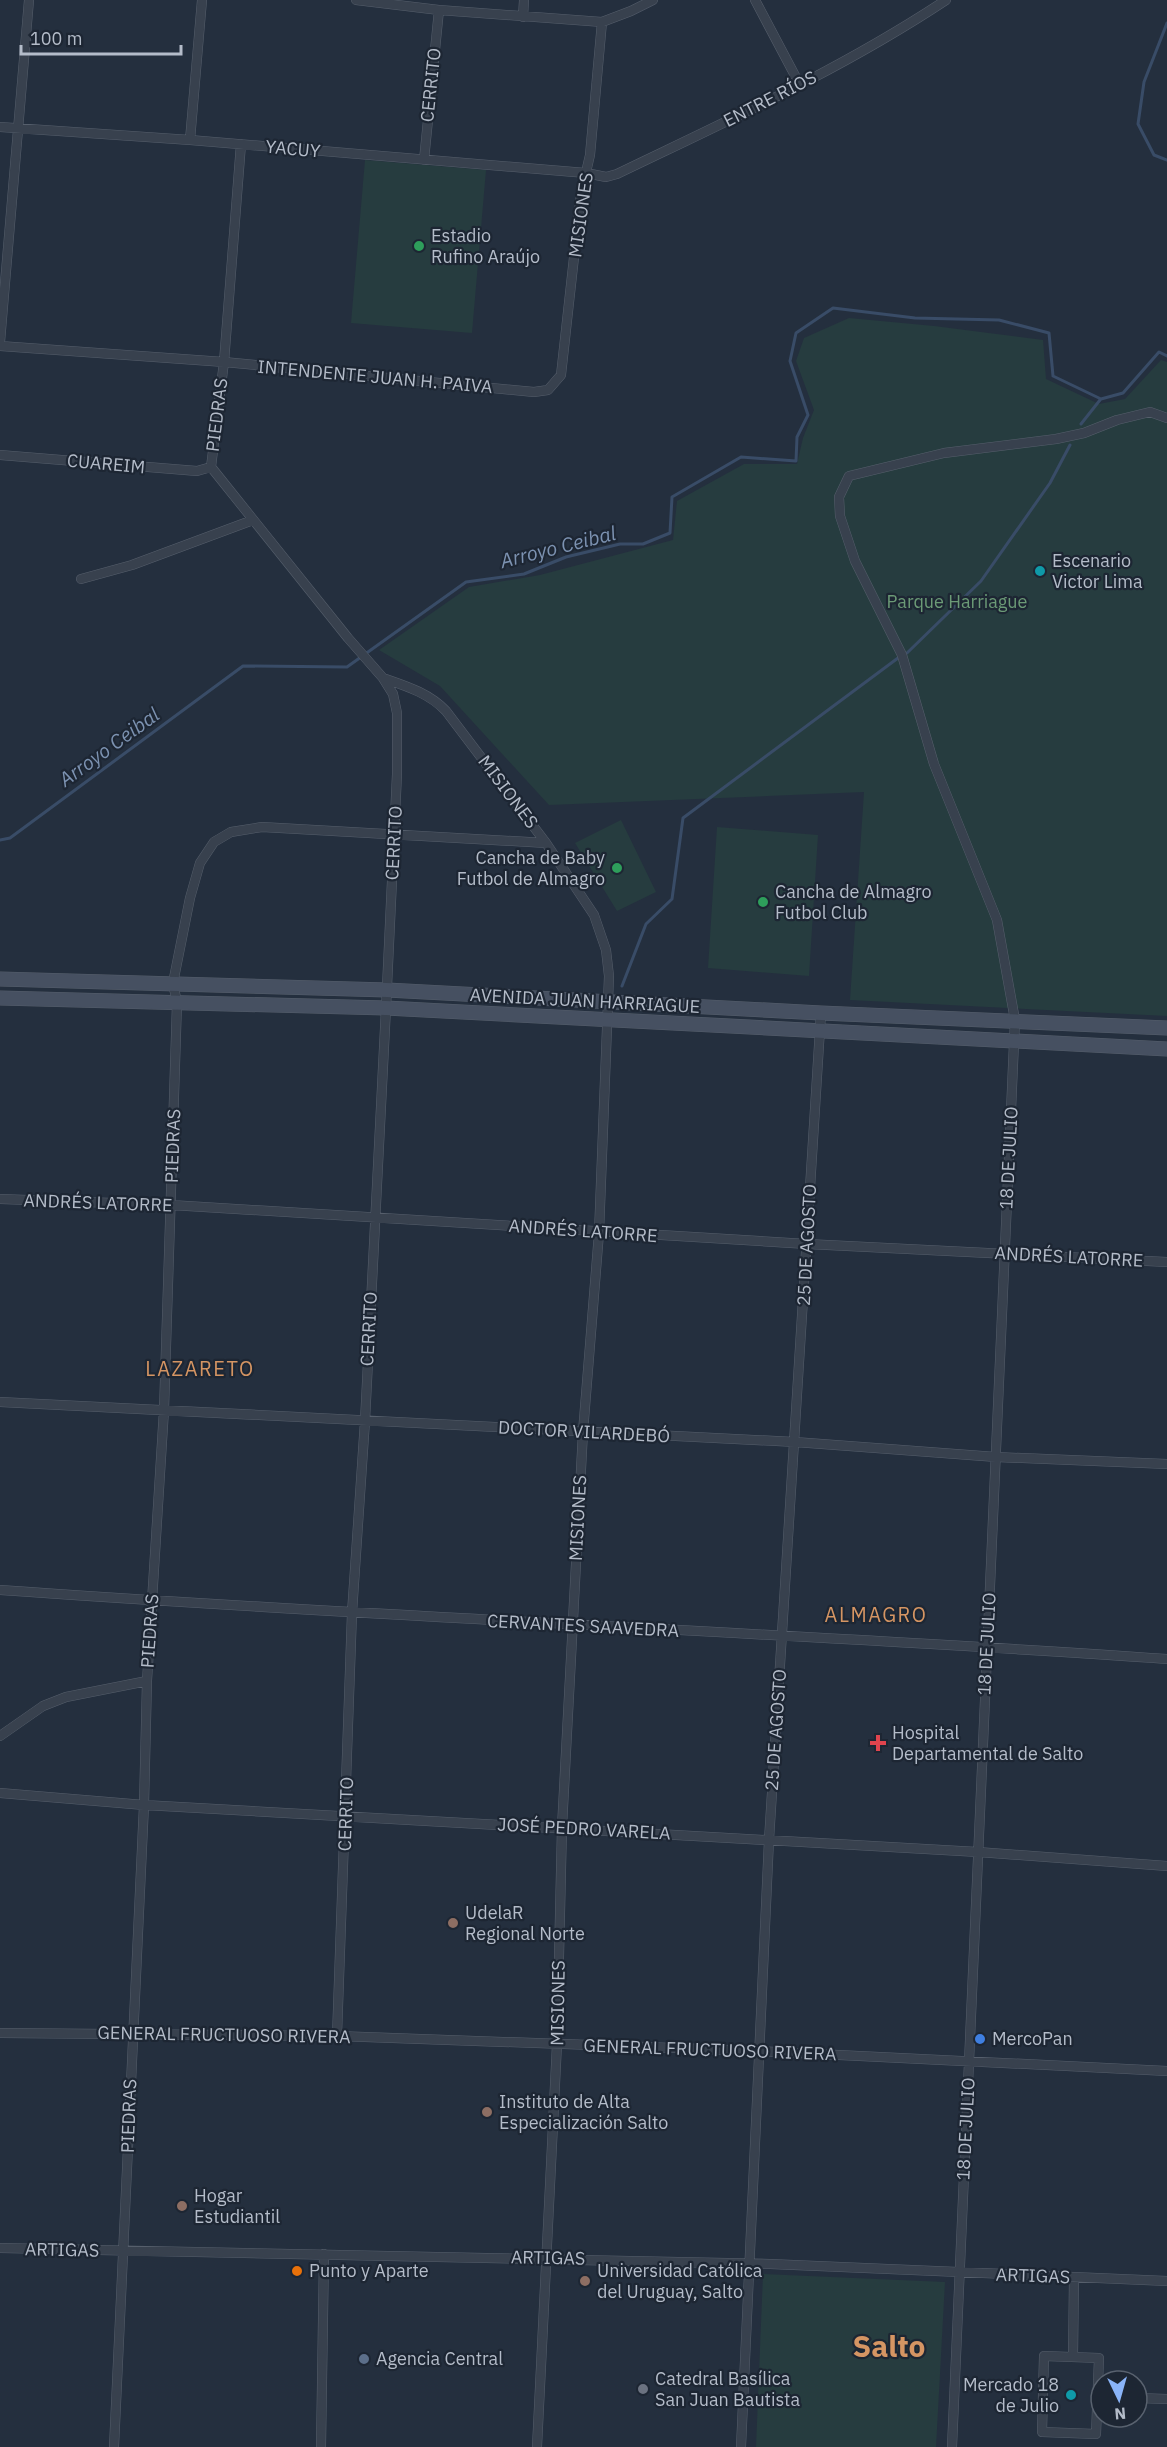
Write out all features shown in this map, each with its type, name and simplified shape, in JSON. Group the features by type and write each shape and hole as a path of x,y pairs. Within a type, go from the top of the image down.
{"street":[{"path":"0,344 2,288 30,0"},
{"path":"190,140 202,0"},
{"path":"356,0 439,10 602,22 653,0"},
{"path":"523,16 524,0"},
{"path":"755,0 800,84"},
{"name":"ENTRE RÍOS","path":"586,173 606,177 617,174 800,84 896,31 946,0"},
{"name":"CERRITO","path":"424,160 439,10"},
{"name":"MISIONES","path":"534,392 548,390 561,375 590,155 602,22"},
{"name":"YACUY","path":"0,128 190,140 586,173"},
{"name":"PIEDRAS","path":"241,144 224,362 211,467 348,638"},
{"name":"INTENDENTE JUAN H. PAIVA","path":"0,344 224,362 534,392"},
{"name":"18 DE JULIO","path":"952,2447 1015,1020 997,920 934,764 902,655 855,561 840,516 839,497 849,476 875,469 944,453 1056,439 1084,433 1117,420 1150,412 1167,418"},
{"name":"CUAREIM","path":"0,455 196,471 211,467"},
{"path":"81,579 132,565 253,520"},
{"name":"CERRITO","path":"337,2036 352,1613 387,990 397,713 393,694 383,678 348,638"},
{"name":"MISIONES","path":"383,678 435,700 446,711 546,843 594,915 606,950 609,976 598,1233 583,1432 561,1827 557,2044 537,2447"},
{"name":"PIEDRAS","path":"114,2447 144,1805 147,1681 164,1410 177,1003 173,983 190,898 200,863 214,842 231,832 262,826 394,834"},
{"path":"394,834 546,843"},
{"name":"AVENIDA JUAN HARRIAGUE","path":"0,979 387,990 1167,1028"},
{"name":"AVENIDA JUAN HARRIAGUE","path":"0,998 386,1008 1167,1049"},
{"name":"25 DE AGOSTO","path":"741,2447 769,1840 821,1012"},
{"name":"ANDRÉS LATORRE","path":"0,1199 171,1205 807,1245 1167,1262"},
{"name":"DOCTOR VILARDEBÓ","path":"0,1402 795,1442 996,1457 1167,1464"},
{"name":"CERVANTES SAAVEDRA","path":"0,1590 352,1613 987,1646 1167,1659"},
{"path":"0,1736 43,1706 66,1696 147,1681"},
{"name":"JOSÉ PEDRO VARELA","path":"0,1793 144,1805 561,1827 978,1852 1167,1866"},
{"name":"GENERAL FRUCTUOSO RIVERA","path":"0,2032 337,2036 758,2051 1167,2071"},
{"name":"ARTIGAS","path":"0,2248 546,2258 750,2264 1167,2282"},
{"path":"321,2447 324,2254"},
{"path":"1073,2358 1074,2278"},
{"path":"1096,2429 1096,2434 1042,2432 1044,2356 1099,2358 1099,2369"},
{"path":"1149,2398 1167,2399"}],"green space":[{"name":"Estadio Rufino Araújo","path":"365,160 486,170 472,333 351,323"},
{"name":"Parque Harriague","path":"849,318 1043,340 1046,379 1099,404 1125,399 1161,360 1167,362 1167,1016 850,1000 864,792 549,805 440,686 379,650 469,587 540,575 673,540 677,501 744,464 797,464 803,438 814,410 796,361 804,338"},
{"name":"Cancha de Baby Futbol de Almagro","path":"621,820 656,892 617,911 575,843"},
{"name":"Cancha de Almagro Futbol Club","path":"717,827 818,835 809,976 708,968"},
{"path":"763,2274 945,2282 936,2447 756,2447"}],"waterway":[{"path":"1167,23 1144,82 1138,124 1154,155 1167,160"},
{"name":"Arroyo Ceibal","path":"0,840 10,838 243,666 347,667 466,582 524,574 566,557 620,544 643,544 670,533 672,497 741,457 796,461 797,437 808,415 790,361 796,333 833,308 915,318 999,320 1049,333 1053,376 1101,399 1123,393 1159,352 1167,356"},
{"path":"1081,424 1100,400"},
{"path":"907,653 981,581 1050,483 1070,445"},
{"path":"622,986 646,924 672,899 683,818 898,658"}],"place":[{"name":"Estadio Rufino Araújo","path":"419,246"},
{"name":"Escenario Victor Lima","path":"1040,571"},
{"name":"Cancha de Baby Futbol de Almagro","path":"617,868"},
{"name":"Cancha de Almagro Futbol Club","path":"763,902"},
{"name":"Hospital Departamental de Salto","path":"878,1743"},
{"name":"UdelaR Regional Norte","path":"453,1923"},
{"name":"MercoPan","path":"980,2039"},
{"name":"Instituto de Alta Especialización Salto","path":"487,2112"},
{"name":"Hogar Estudiantil","path":"182,2206"},
{"name":"Punto y Aparte","path":"297,2271"},
{"name":"Universidad Católica del Uruguay, Salto","path":"585,2281"},
{"name":"Agencia Central","path":"364,2359"},
{"name":"Catedral Basílica San Juan Bautista","path":"643,2389"},
{"name":"Mercado 18 de Julio","path":"1071,2395"}],"district":[{"name":"LAZARETO","path":"200,1369"},
{"name":"ALMAGRO","path":"876,1615"},
{"name":"Salto","path":"889,2347"}]}
